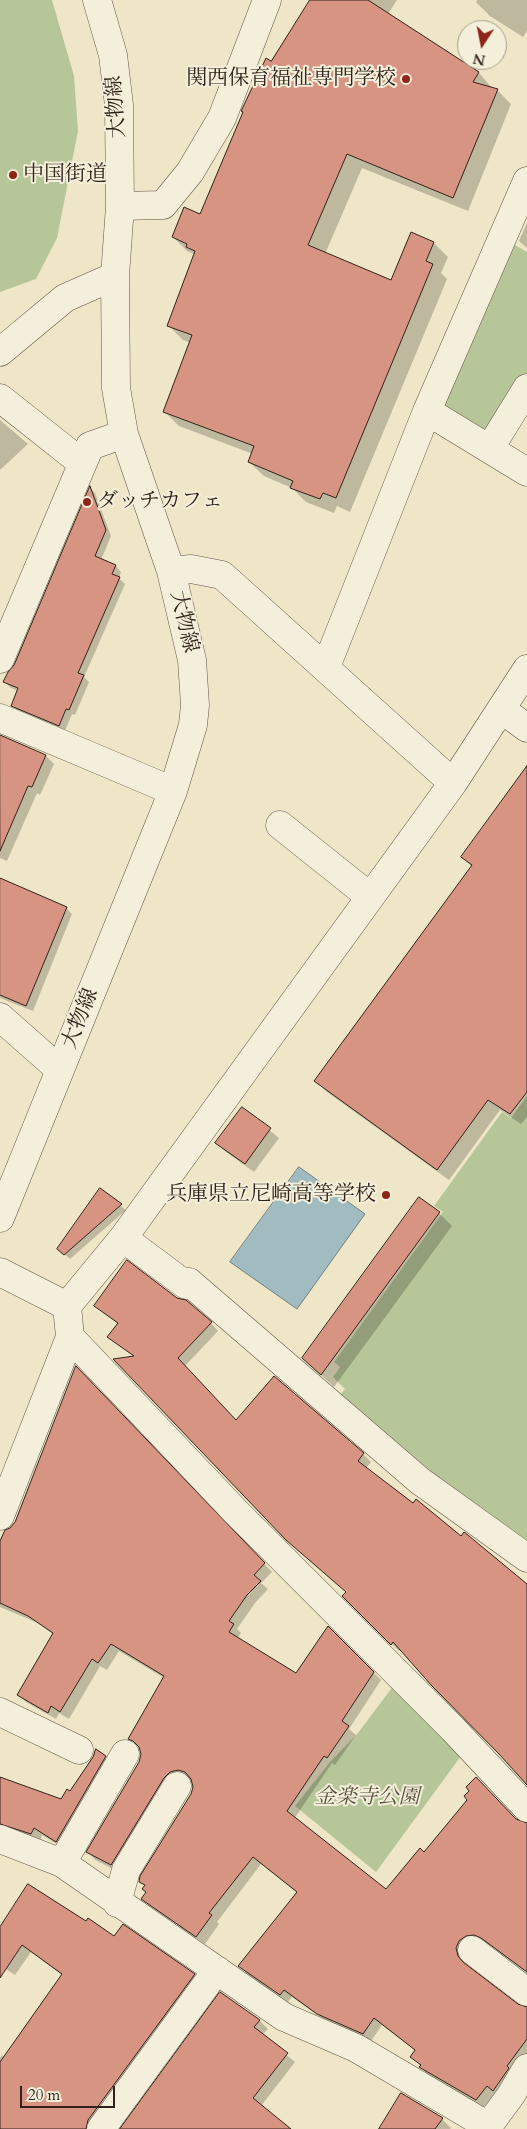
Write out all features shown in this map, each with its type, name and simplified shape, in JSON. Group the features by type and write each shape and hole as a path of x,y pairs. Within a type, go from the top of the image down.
{"street":[{"name":"大物線","path":"0,1218 173,791 186,752 195,706 192,660 171,571 124,434 116,388 115,276 120,206 119,105 113,55 97,0"},
{"path":"120,206 163,204 190,172 222,118 267,0"},
{"path":"326,667 427,411 527,181"},
{"path":"0,352 65,298 115,276"},
{"path":"490,448 527,388"},
{"path":"0,398 82,463"},
{"path":"427,411 527,472"},
{"path":"0,659 90,446 124,434"},
{"path":"171,571 191,569 222,575 453,783"},
{"path":"0,1516 70,1337 67,1306 123,1238 369,896 453,783 527,669"},
{"path":"501,708 527,728"},
{"path":"0,718 173,791"},
{"path":"280,825 369,896"},
{"path":"0,1017 60,1070"},
{"path":"123,1238 186,1285 189,1282 420,1481 527,1558"},
{"path":"0,1272 67,1306"},
{"path":"70,1337 236,1512 453,1729 527,1808"},
{"path":"0,1712 79,1750"},
{"path":"62,1863 125,1754"},
{"path":"117,1903 126,1870 177,1786"},
{"path":"0,1839 62,1863 117,1903 284,2017 356,2048 487,2128 519,2098 527,2068"},
{"path":"472,1950 527,1992"},
{"path":"102,2129 217,1970"}],"green space":[{"path":"0,0 52,0 74,76 78,131 57,238 36,279 0,292"},
{"path":"511,243 527,252 527,373 489,436 441,408"},
{"path":"527,1096 527,1540 432,1472 341,1394 345,1389 333,1377 340,1367 334,1362 443,1212 434,1206 502,1112 511,1118"},
{"name":"金楽寺公園","path":"394,1685 461,1756 376,1872 295,1806 330,1762 358,1733"}],"water":[{"path":"299,1167 365,1214 297,1309 230,1262"}],"building":[{"path":"310,0 368,0 457,58 457,70 476,70 479,72 473,82 498,89 453,198 347,154 308,245 391,280 411,232 434,242 426,261 433,264 336,498 323,493 320,499 290,488 293,481 248,462 254,446 163,412 192,335 167,326 195,251 186,247 187,244 172,237 184,207 200,214 243,112 241,111 266,58 271,61"},
{"path":"90,486 106,530 95,556 116,565 112,574 120,577 78,673 84,675 69,710 66,709 59,726 11,706 18,688 3,682 14,665"},
{"path":"0,735 46,755 32,787 28,786 0,851"},
{"path":"527,766 527,1092 510,1114 488,1100 437,1170 314,1081 472,865 461,857"},
{"path":"0,878 67,907 26,1006 0,995"},
{"path":"242,1107 271,1128 245,1164 215,1143"},
{"path":"100,1188 122,1204 64,1255 57,1249"},
{"path":"419,1197 440,1212 321,1375 302,1358"},
{"path":"127,1260 177,1298 186,1300 212,1322 178,1358 236,1420 274,1376 364,1453 358,1461 413,1503 416,1499 461,1536 464,1532 527,1584 527,1785 432,1686 393,1642 391,1645 342,1596 346,1592 286,1540 113,1359 134,1356 107,1337 118,1323 94,1306"},
{"path":"76,1366 265,1563 254,1575 261,1581 247,1595 229,1621 234,1624 229,1632 296,1673 328,1626 374,1672 342,1721 349,1726 327,1758 324,1756 287,1811 386,1889 420,1848 424,1852 467,1800 464,1796 469,1791 466,1787 476,1777 516,1819 527,1823 527,1972 481,1938 474,1935 466,1936 459,1941 456,1948 458,1956 463,1962 518,2004 527,2007 527,2039 507,2066 509,2068 493,2091 487,2086 476,2100 419,2067 421,2065 410,2057 415,2050 374,2018 363,2034 317,2014 284,1990 280,1995 238,1966 297,1892 253,1857 209,1913 212,1915 196,1937 141,1899 146,1892 142,1889 145,1885 139,1882 140,1876 191,1794 193,1787 191,1779 185,1772 178,1770 170,1772 164,1778 111,1865 86,1852 139,1762 141,1754 139,1747 128,1739 164,1676 111,1644 98,1663 92,1659 60,1712 51,1706 48,1713 17,1695 53,1633 28,1616 0,1603 0,1541 5,1530 10,1528 15,1522"},
{"path":"96,1749 106,1756 56,1842 34,1828 31,1834 0,1824 0,1777 61,1799 67,1789 70,1791 93,1757"},
{"path":"28,1884 86,1921 88,1918 114,1936 123,1924 195,1974 88,2120 86,2129 0,2129 0,2062 62,1974 22,1945 0,1978 0,1927"},
{"path":"220,1992 260,2020 254,2027 288,2053 253,2098 291,2129 120,2129"},
{"path":"401,2093 443,2118 435,2129 379,2129"}],"place":[{"name":"関西保育福祉専門学校","path":"406,79"},
{"name":"中国街道","path":"13,175"},
{"name":"ダッチカフェ","path":"87,502"},
{"name":"兵庫県立尼崎高等学校","path":"386,1195"}]}
